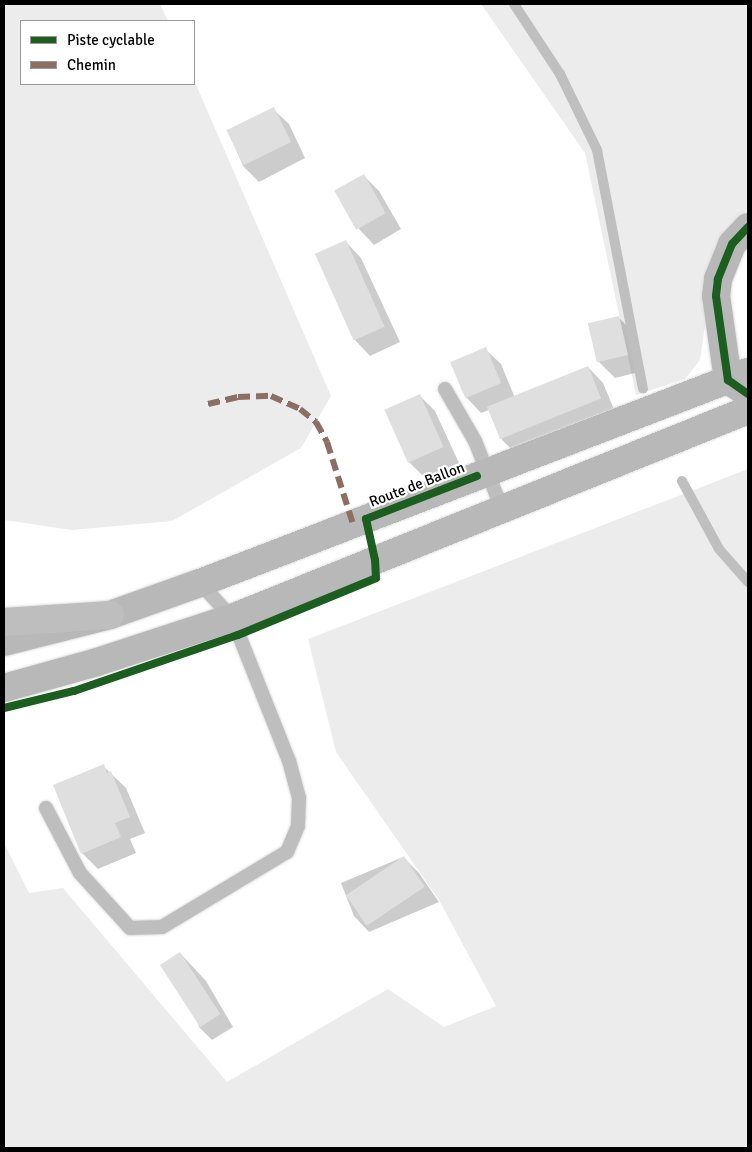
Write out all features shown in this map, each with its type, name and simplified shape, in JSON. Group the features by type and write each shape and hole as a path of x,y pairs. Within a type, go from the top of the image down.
{"highway":[{"path":"4,622 110,615"}],"main road":[{"path":"741,382 717,312 718,280 732,244 748,227"},
{"name":"Route de Ballon","path":"4,642 110,615 200,583 488,472 741,382"},
{"path":"4,688 97,662 232,618 748,410"}],"lane":[{"path":"445,389 475,441 502,509"},
{"path":"46,808 80,873 130,928 162,927 287,852 298,826 299,798 289,761 232,618 200,583"}],"shaded area":[{"path":"4,4 160,4 168,20 20,20 20,85 195,85 195,82 331,396 301,448 172,521 72,530 4,520"},
{"path":"481,4 748,4 748,209 720,236 704,283 705,326 700,360 685,379 636,395 585,153"},
{"path":"748,469 748,1148 4,1148 4,843 29,893 63,888 227,1082 388,989 444,1027 496,1006 439,900 336,752 308,639"}],"building":[{"path":"274,107 291,142 243,165 226,130"},
{"path":"364,174 386,213 356,230 334,190"},
{"path":"346,240 385,327 354,341 315,254"},
{"path":"619,316 628,355 597,362 588,323"},
{"path":"486,347 501,383 465,398 450,362"},
{"path":"588,366 601,398 500,439 487,407"},
{"path":"420,394 444,447 408,463 384,410"},
{"path":"104,764 107,773 111,771 130,817 115,823 121,837 81,854 53,785"},
{"path":"404,856 425,887 367,926 346,895"},
{"path":"180,952 220,1014 200,1027 160,965"}],"waterway":[{"path":"514,4 560,74 597,150 643,389"},
{"path":"682,481 719,549 748,582"}],"marked path":[{"path":"208,404 238,397 271,396 300,409 316,422 327,442 353,524"}],"cycle path":[{"path":"748,227 732,244 718,279 716,296 728,380 748,394"},
{"path":"4,708 74,691 238,635 376,578 375,560 366,519 477,476"}]}
